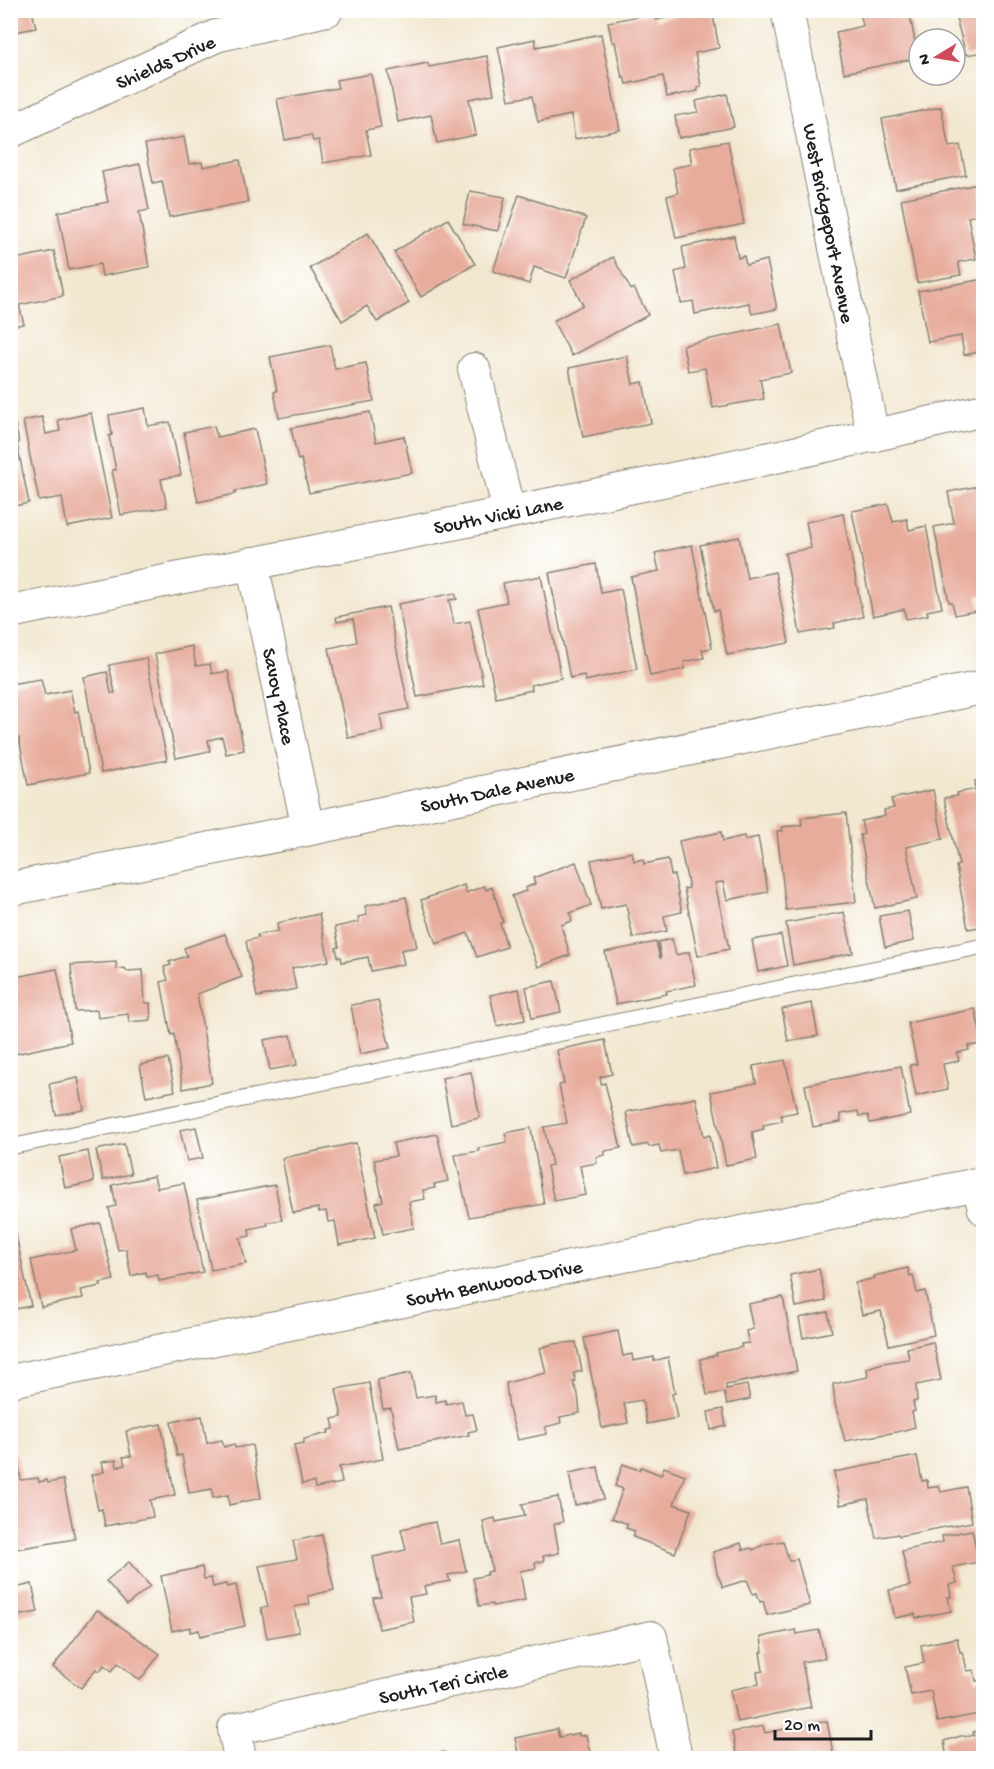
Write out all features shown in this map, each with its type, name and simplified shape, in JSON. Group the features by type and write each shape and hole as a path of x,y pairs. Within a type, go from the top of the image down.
{"street":[{"name":"Shields Drive","path":"10,132 216,36 327,10"},
{"name":"West Bridgeport Avenue","path":"787,10 873,436"},
{"path":"474,369 509,512"},
{"name":"South Vicki Lane","path":"10,612 509,512 873,436 984,410"},
{"name":"Savoy Place","path":"252,563 308,829"},
{"name":"South Dale Avenue","path":"10,890 984,687"},
{"name":"South Benwood Drive","path":"10,1380 981,1196"},
{"name":"South Teri Circle","path":"237,1744 651,1637 676,1758"}],"lane":[{"path":"10,1147 984,946"}],"building":[{"path":"10,10 32,10 36,28 10,33"},
{"path":"712,10 719,48 695,53 701,86 697,87 698,91 667,97 663,76 626,84 624,76 622,77 615,42 612,42 608,22 654,13 656,20"},
{"path":"871,10 909,10 912,27 907,27 907,60 844,73 836,32 863,26 860,13"},
{"path":"952,10 984,10 984,52 967,55 967,27 958,27 955,14 953,15"},
{"path":"601,34 620,130 575,139 571,115 538,122 532,96 509,100 498,47 535,39 536,47"},
{"path":"487,56 494,94 469,99 476,135 437,143 431,115 398,122 388,71 428,63 429,67"},
{"path":"371,74 381,127 366,130 371,155 323,163 319,140 313,141 311,135 285,140 277,99 338,88 336,80"},
{"path":"727,94 734,127 679,138 675,116 698,112 696,101"},
{"path":"941,107 949,147 960,145 966,175 896,189 882,119"},
{"path":"184,137 189,164 202,162 203,167 240,160 248,202 169,217 162,181 153,183 145,144"},
{"path":"728,141 744,224 676,238 667,196 678,193 673,168 692,164 689,148"},
{"path":"140,164 149,210 139,212 149,267 102,276 100,264 69,270 58,212 108,202 102,172"},
{"path":"979,184 984,214 968,217 976,259 958,262 961,275 917,283 901,199"},
{"path":"470,191 505,197 498,231 463,224"},
{"path":"519,195 586,218 566,278 534,267 529,284 493,271"},
{"path":"448,219 475,264 421,297 394,252"},
{"path":"368,233 409,303 377,322 367,306 342,321 310,268"},
{"path":"734,236 738,258 744,256 746,265 767,260 777,309 752,314 749,303 695,314 693,301 681,303 675,272 686,269 682,247"},
{"path":"54,251 63,296 19,305 24,324 10,326 10,260"},
{"path":"613,257 631,290 634,288 648,315 572,356 553,321 583,305 570,280"},
{"path":"984,279 984,351 964,355 961,336 928,342 918,291"},
{"path":"781,324 791,373 760,379 764,399 713,408 705,368 688,371 683,345"},
{"path":"330,345 335,369 366,363 374,401 279,418 274,392 277,391 270,357"},
{"path":"627,356 633,384 643,382 651,423 583,437 569,368"},
{"path":"145,408 148,426 170,422 181,475 161,479 167,507 121,515 112,470 116,470 109,436 112,435 109,415"},
{"path":"370,412 376,442 404,436 412,473 309,493 291,428"},
{"path":"91,413 112,518 67,527 62,497 39,501 23,421 42,417 46,434 60,431 58,420"},
{"path":"15,423 29,503 10,507 10,424"},
{"path":"214,426 217,437 255,429 267,484 198,502 184,432"},
{"path":"984,485 984,595 977,596 981,610 955,615 952,602 949,602 934,527 954,523 948,492"},
{"path":"888,504 893,522 907,519 909,530 926,526 942,608 927,611 928,615 906,619 904,609 873,616 852,511"},
{"path":"843,514 863,617 834,623 835,628 800,634 785,553 811,548 806,522"},
{"path":"739,537 747,578 775,572 789,643 727,655 718,610 714,611 700,545"},
{"path":"692,545 712,648 702,650 704,658 684,662 685,669 650,676 631,577 659,571 655,553"},
{"path":"596,564 601,593 621,589 637,669 585,681 584,675 570,678 549,573"},
{"path":"541,576 561,678 531,685 532,690 496,698 478,608 507,602 503,583"},
{"path":"455,593 457,599 449,600 454,624 470,621 483,684 417,697 398,604"},
{"path":"388,607 409,709 380,715 383,731 348,738 329,648 357,642 353,619 337,622 336,617"},
{"path":"192,646 196,666 210,664 212,674 228,671 244,750 226,754 222,737 208,740 210,751 176,758 155,654"},
{"path":"146,658 167,760 101,773 84,677 107,672 111,693 115,693 109,665"},
{"path":"41,679 45,695 70,690 75,712 78,711 89,773 28,785 19,738 16,738 10,713 10,684"},
{"path":"984,780 984,926 968,929 956,866 959,865 944,798 958,796 957,793 976,789 975,781"},
{"path":"933,790 943,839 906,847 917,899 875,908 860,835 864,834 861,821 885,816 884,810 894,808 891,799"},
{"path":"846,813 856,902 786,910 777,831 783,831 782,827 802,825 801,818"},
{"path":"721,832 723,841 744,836 745,840 758,837 768,892 727,900 723,882 715,883 729,949 698,956 684,889 689,888 679,841"},
{"path":"632,852 634,861 643,859 644,864 668,859 682,912 664,916 667,931 633,938 626,904 601,909 591,860"},
{"path":"576,862 591,905 570,913 572,921 561,925 570,955 538,967 512,896 526,891 525,888 535,884 533,878"},
{"path":"464,885 466,893 484,886 486,890 492,887 503,922 500,923 507,947 477,957 468,933 436,944 421,900"},
{"path":"406,897 417,947 401,950 404,964 371,971 368,957 342,962 336,948 339,947 335,927 359,922 358,917 367,915 365,906"},
{"path":"908,911 914,941 885,947 879,916"},
{"path":"844,912 853,953 793,965 786,923"},
{"path":"319,914 329,961 292,968 296,989 257,997 246,941 258,938 257,935 278,931 277,923"},
{"path":"225,934 242,977 197,994 212,1083 183,1089 174,1034 171,1035 161,982 168,980 164,967 171,965 169,962 187,956 184,948"},
{"path":"781,935 787,966 758,972 752,940"},
{"path":"672,939 676,955 689,952 696,985 666,991 667,994 616,1004 605,952 656,942 661,958 658,942"},
{"path":"116,962 117,969 143,970 145,1003 150,1003 151,1020 129,1022 128,1014 98,1018 97,1010 75,1011 71,965"},
{"path":"57,969 71,1042 10,1055 10,978"},
{"path":"554,981 561,1012 532,1018 526,987"},
{"path":"519,989 525,1020 497,1026 490,995"},
{"path":"378,1000 390,1048 360,1054 351,1005"},
{"path":"812,1003 818,1036 788,1041 782,1009"},
{"path":"975,1009 983,1044 968,1046 969,1050 957,1053 959,1061 943,1064 948,1089 916,1096 910,1065 917,1064 908,1023"},
{"path":"291,1035 297,1065 270,1070 264,1040"},
{"path":"605,1040 612,1074 600,1077 601,1084 605,1083 621,1148 605,1151 605,1155 596,1157 597,1163 580,1166 586,1195 554,1201 547,1166 552,1165 544,1127 567,1123 559,1085 564,1084 557,1050"},
{"path":"168,1059 175,1091 146,1097 140,1065"},
{"path":"785,1060 797,1112 781,1115 782,1121 763,1125 764,1129 752,1132 757,1159 726,1165 711,1092 756,1083 753,1066"},
{"path":"901,1066 910,1115 870,1123 868,1115 859,1116 858,1111 840,1114 841,1122 813,1127 805,1085"},
{"path":"471,1072 480,1118 451,1124 442,1078"},
{"path":"78,1078 84,1110 56,1115 49,1084"},
{"path":"696,1098 704,1137 710,1135 716,1168 683,1175 678,1150 661,1153 659,1145 649,1147 648,1144 633,1147 626,1112"},
{"path":"196,1127 203,1158 187,1161 180,1130"},
{"path":"531,1128 544,1204 469,1217 455,1155 479,1151 478,1148 507,1142 505,1133"},
{"path":"437,1134 448,1181 434,1184 435,1188 423,1190 425,1199 409,1202 414,1228 383,1234 376,1203 383,1201 374,1160 396,1156 393,1143"},
{"path":"356,1143 375,1238 339,1245 335,1221 328,1222 326,1211 319,1212 318,1208 293,1213 282,1158"},
{"path":"124,1144 131,1174 103,1180 96,1150"},
{"path":"88,1151 94,1182 65,1188 59,1157"},
{"path":"154,1176 157,1188 184,1183 203,1272 159,1281 158,1275 147,1277 146,1272 131,1276 126,1249 118,1250 109,1208 116,1206 112,1185"},
{"path":"275,1185 282,1220 267,1222 268,1225 249,1229 250,1236 240,1238 246,1264 211,1270 197,1200"},
{"path":"100,1223 114,1280 100,1283 101,1286 81,1290 83,1298 41,1307 31,1260 76,1250 71,1229"},
{"path":"15,1231 31,1306 10,1310 10,1232"},
{"path":"908,1268 910,1276 913,1275 917,1293 925,1291 934,1335 889,1345 881,1311 862,1315 855,1283"},
{"path":"819,1269 826,1301 796,1307 790,1275"},
{"path":"783,1297 797,1371 726,1385 726,1389 747,1385 750,1399 727,1404 724,1392 707,1395 700,1359 749,1343 746,1331 753,1329 748,1304"},
{"path":"828,1312 832,1332 803,1338 799,1318"},
{"path":"618,1331 623,1356 632,1354 633,1361 654,1357 654,1361 668,1357 677,1418 647,1424 642,1400 624,1403 628,1423 602,1428 584,1338"},
{"path":"576,1342 582,1371 574,1373 576,1382 573,1382 578,1394 580,1413 560,1417 561,1423 545,1427 547,1434 518,1440 509,1409 506,1383 546,1373 540,1348 553,1344"},
{"path":"933,1342 941,1380 916,1385 917,1401 913,1402 915,1411 912,1412 915,1427 845,1441 835,1404 833,1384 868,1377 867,1368 909,1359 907,1348"},
{"path":"411,1373 416,1398 435,1395 436,1402 445,1400 446,1404 462,1401 465,1415 473,1414 477,1430 468,1432 469,1435 399,1449 391,1408 383,1409 377,1380"},
{"path":"369,1383 383,1459 339,1467 342,1483 315,1488 314,1482 302,1484 294,1445 304,1443 304,1439 329,1433 328,1430 334,1429 332,1419 342,1417 336,1389"},
{"path":"723,1409 726,1426 711,1430 708,1412"},
{"path":"202,1416 207,1443 222,1440 224,1447 234,1444 235,1448 252,1445 261,1498 229,1505 228,1495 213,1498 212,1489 189,1493 182,1455 177,1456 171,1422"},
{"path":"161,1424 175,1495 150,1500 153,1517 105,1526 102,1509 98,1510 91,1475 104,1472 102,1462 116,1460 117,1467 125,1465 123,1457 131,1456 126,1431"},
{"path":"10,1455 17,1455 21,1480 38,1478 39,1482 47,1480 48,1483 63,1480 75,1539 10,1550"},
{"path":"917,1456 922,1481 927,1480 928,1488 939,1486 941,1492 966,1487 972,1522 899,1536 898,1534 876,1538 868,1499 840,1505 834,1472"},
{"path":"623,1464 639,1470 641,1467 661,1475 664,1467 685,1475 674,1504 691,1510 675,1553 633,1537 635,1531 626,1528 628,1524 612,1518 623,1489 615,1486"},
{"path":"598,1467 604,1499 575,1505 569,1473"},
{"path":"558,1497 563,1522 554,1524 559,1553 543,1556 544,1561 535,1563 536,1568 520,1571 525,1600 493,1606 492,1604 479,1606 473,1578 487,1575 487,1572 492,1571 483,1521 495,1518 496,1522 525,1516 522,1504"},
{"path":"435,1522 440,1544 459,1540 466,1571 448,1575 450,1581 424,1586 426,1594 409,1597 414,1622 379,1629 373,1598 381,1597 373,1557 406,1550 401,1529"},
{"path":"972,1530 979,1562 953,1567 957,1583 949,1585 951,1597 948,1597 951,1611 916,1618 915,1614 895,1618 889,1590 910,1586 902,1551 943,1542 942,1536"},
{"path":"322,1535 334,1590 308,1596 310,1604 294,1607 299,1632 267,1638 261,1608 268,1607 259,1566 297,1559 293,1541"},
{"path":"783,1541 789,1561 797,1559 810,1605 767,1615 763,1601 760,1602 757,1593 753,1594 747,1580 723,1587 717,1573 713,1552 741,1543 743,1550 752,1548 753,1550 765,1544"},
{"path":"129,1562 150,1586 127,1605 106,1581"},
{"path":"202,1567 204,1579 211,1578 213,1587 226,1584 227,1587 236,1585 245,1626 200,1636 199,1630 190,1632 190,1627 172,1631 161,1576"},
{"path":"32,1584 38,1612 10,1617 10,1589"},
{"path":"97,1610 160,1654 140,1680 118,1663 112,1671 104,1665 100,1671 96,1669 81,1688 53,1667"},
{"path":"796,1630 797,1634 819,1630 825,1658 802,1662 811,1707 737,1722 730,1690 759,1684 757,1672 763,1671 760,1652 763,1652 761,1637"},
{"path":"957,1638 967,1671 974,1670 976,1681 984,1680 984,1713 937,1722 931,1691 911,1695 905,1667 924,1663 921,1645"},
{"path":"827,1721 834,1758 737,1758 732,1732 763,1726 765,1733"},
{"path":"557,1729 559,1737 579,1733 579,1736 586,1735 591,1758 519,1758 515,1738"},
{"path":"984,1729 984,1758 947,1758 944,1741 974,1735 973,1732"},
{"path":"444,1752 445,1758 416,1758 416,1757"}]}
